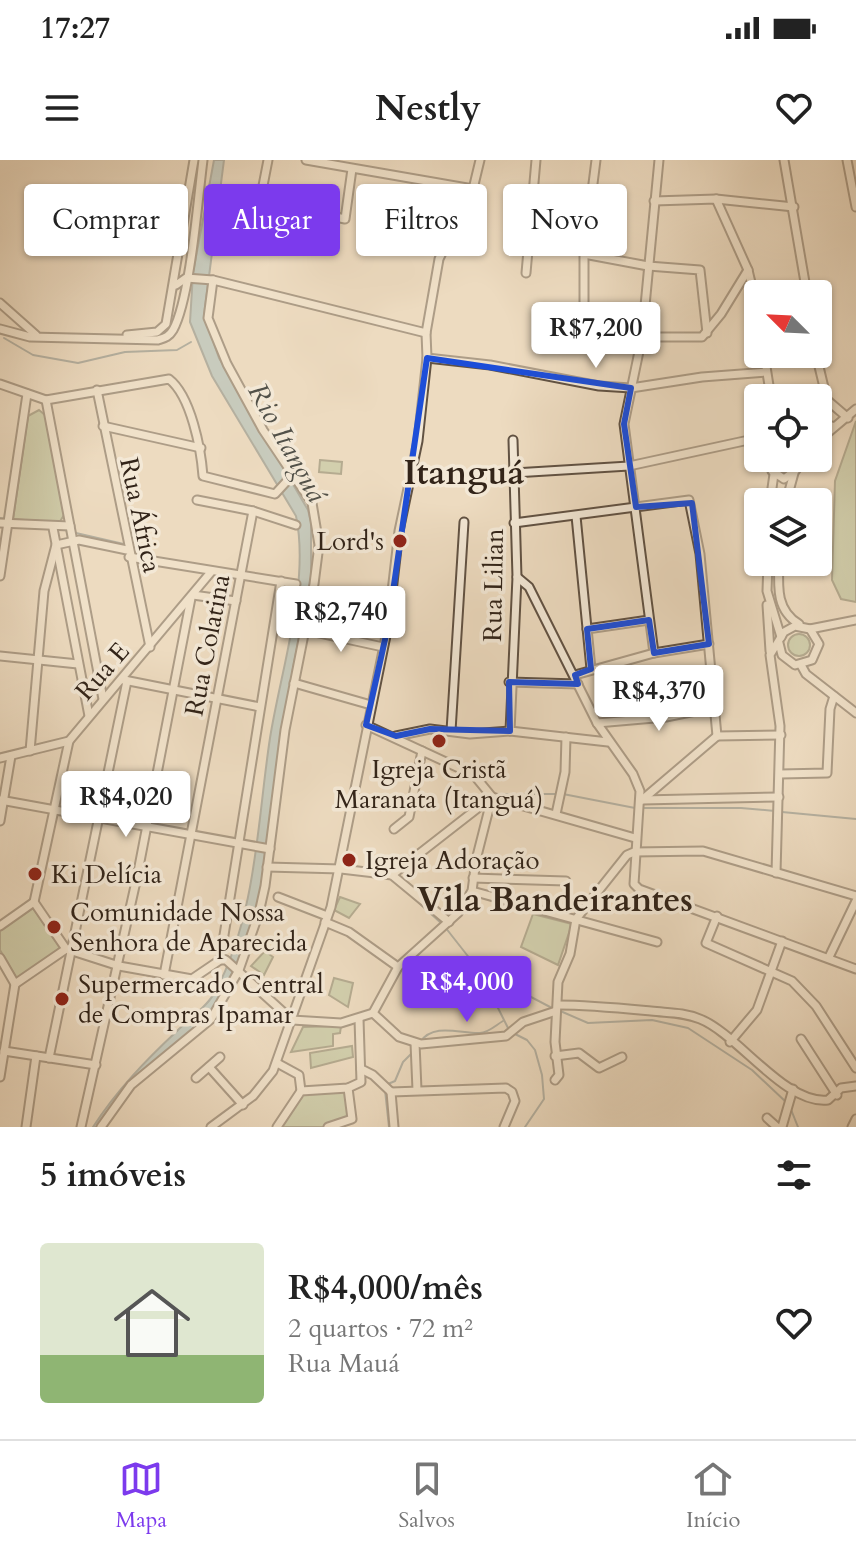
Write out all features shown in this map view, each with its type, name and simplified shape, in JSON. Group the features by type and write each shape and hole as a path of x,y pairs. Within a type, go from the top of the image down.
{"street":[{"path":"96,337 160,331 166,324 176,285 194,160"},
{"path":"0,329 42,337 166,338 175,326 189,278 203,160"},
{"path":"268,160 260,201 345,219 352,169"},
{"path":"306,160 443,184"},
{"path":"474,184 480,160"},
{"path":"526,273 536,160"},
{"path":"593,184 596,160"},
{"path":"654,653 624,424 642,337 659,160"},
{"path":"784,160 805,280"},
{"path":"847,160 856,207"},
{"path":"654,201 716,199 794,207"},
{"path":"716,199 750,280"},
{"path":"211,1127 243,1105 268,1079 277,1063 341,869 383,647 399,531 418,441 427,358 426,333 440,256"},
{"path":"584,256 584,321 642,337 690,339 707,333 748,270"},
{"path":"595,256 648,266 700,270 707,333"},
{"path":"176,285 189,278 211,280 426,333"},
{"path":"101,1127 131,1085 211,1019 259,913 267,867 264,848 319,545 318,524 312,503 263,430 210,324 207,308 211,280"},
{"path":"0,303 26,328 42,337"},
{"path":"427,358 490,365 599,386 631,388 702,377 766,372"},
{"path":"766,368 768,384"},
{"path":"819,368 827,400 848,418"},
{"path":"0,384 46,400 169,379 186,407 201,448 203,476 281,487 289,467"},
{"name":"Rua África","path":"97,390 128,554 150,647"},
{"path":"0,576 3,523 27,394"},
{"path":"46,400 103,699"},
{"path":"832,429 856,409"},
{"path":"832,426 838,424"},
{"path":"103,426 201,448"},
{"name":"Rua Lilian","path":"510,731 509,682 517,577 513,440"},
{"path":"514,473 629,466 744,441"},
{"path":"772,488 774,474 784,479 789,472"},
{"path":"514,523 686,499 692,503 717,736"},
{"path":"197,500 253,511 296,525"},
{"name":"Rua Colatina","path":"164,975 253,511"},
{"path":"576,516 591,669"},
{"path":"451,731 464,522"},
{"path":"3,523 53,528 70,526"},
{"path":"53,528 89,716"},
{"path":"56,545 73,539 211,572 296,584"},
{"path":"30,751 44,591 56,545"},
{"name":"Rua E","path":"69,741 103,699 124,680 211,572"},
{"path":"768,576 767,591 778,645 790,663 801,665 812,660 818,650 818,638 810,629 787,615 780,602 779,576"},
{"path":"517,577 529,587 608,742 633,774 642,800 632,877 639,889 856,969"},
{"path":"34,902 69,950 119,966 192,979 220,960 236,843 281,581"},
{"path":"767,591 778,645"},
{"path":"81,1127 119,966 192,597"},
{"name":"Rua África","path":"192,597 236,601"},
{"path":"587,629 649,620"},
{"path":"810,629 856,620"},
{"path":"776,873 781,735 770,662 789,628 801,625"},
{"path":"305,630 383,647"},
{"path":"509,682 576,680 591,669 634,661 654,653 709,644"},
{"path":"0,656 38,663 78,664"},
{"path":"801,665 806,674 856,713"},
{"path":"49,1058 124,680 260,707"},
{"path":"294,683 371,705"},
{"path":"780,774 827,773 830,709 834,696"},
{"path":"597,723 666,717 715,707"},
{"path":"366,725 396,736 474,775 492,797 635,838"},
{"path":"396,736 430,729 470,734 510,731 608,742"},
{"path":"642,800 717,736 781,735"},
{"path":"556,814 565,772 566,737"},
{"path":"0,758 69,741 34,902 0,926"},
{"path":"394,829 409,817 422,751"},
{"path":"0,821 11,756"},
{"path":"220,960 236,967 292,1020 313,1024 359,1019 373,1013 398,967 412,951 449,922 472,891 492,797"},
{"path":"392,875 492,797"},
{"path":"642,800 779,797"},
{"path":"2,800 264,848"},
{"path":"555,1080 559,1075 555,1056 559,977 570,954 576,919 621,860 634,852 703,851 856,899 829,957"},
{"path":"267,867 341,869 392,875 449,922"},
{"path":"473,878 566,881"},
{"path":"472,891 657,942"},
{"path":"278,897 349,932 398,967"},
{"path":"717,916 706,943 792,981 809,997 856,1068"},
{"path":"730,1042 754,1015 782,941"},
{"path":"15,984 69,950"},
{"path":"0,958 15,984 0,1077"},
{"path":"373,1013 399,1037 415,1043 506,1036 523,1022 557,1008 613,1005 680,1012 709,1023 793,1089 822,1101 837,1095 841,1088 856,1086"},
{"path":"301,1091 348,1088 361,1082 359,1019"},
{"path":"801,1039 837,1095"},
{"path":"415,1043 417,1090"},
{"path":"4,1051 96,1065"},
{"path":"555,1056 579,1053 599,1068 622,1057"},
{"path":"26,1127 36,1056"},
{"path":"196,1078 220,1057"},
{"path":"277,1063 299,1075 301,1091 277,1127"},
{"path":"209,1067 243,1105"},
{"path":"361,1069 373,1075 391,1092 394,1127"},
{"path":"328,1127 352,1119 348,1088"},
{"path":"391,1092 506,1088 515,1101 504,1127"},
{"path":"767,1118 779,1127 793,1089"},
{"path":"852,1127 856,1119"}],"highlighted area":[{"path":"427,358 631,388 624,424 636,507 692,503 709,644 654,653 649,620 587,629 591,669 575,675 578,684 509,682 510,731 430,729 396,736 366,725 388,626"}],"green space":[{"path":"39,410 45,415 64,515 59,523 13,519 28,416"},
{"path":"856,421 856,602 841,599 832,580 835,481"},
{"path":"320,460 342,462 341,474 319,472"},
{"path":"799,634 807,637 810,645 807,653 799,656 791,653 788,645 791,637"},
{"path":"340,897 360,904 349,918 334,910"},
{"path":"33,908 60,948 17,979 0,950 0,931"},
{"path":"533,914 572,924 558,965 521,947"},
{"path":"265,951 273,957 264,975 251,966"},
{"path":"471,972 486,994 469,1006 454,984"},
{"path":"334,978 353,983 348,1007 329,995"},
{"path":"341,1026 340,1033 333,1034 333,1046 291,1052 303,1027"},
{"path":"352,1046 353,1057 311,1068 310,1053"},
{"path":"346,1089 350,1119 324,1127 278,1127 302,1093"}],"water":[{"name":"Rio Itanguá","path":"214,160 224,160 221,184 210,184"},
{"name":"Rio Itanguá","path":"204,214 204,256 212,256 204,315 219,358 308,510 311,522 311,577 293,668 260,914 214,1012 127,1088 102,1127 93,1127 132,1076 207,1003 229,962 253,868 270,738 297,597 299,542 296,516 212,376 190,322 193,273"}],"waterway":[{"path":"4,338 33,355 78,363 125,352 177,350 191,342"},
{"path":"0,518 15,520"},
{"path":"76,533 128,545"},
{"path":"492,794 557,794"},
{"path":"563,794 635,808"},
{"path":"642,808 775,811"},
{"path":"782,812 856,819"},
{"path":"386,873 436,836"},
{"path":"271,863 292,864"},
{"path":"407,892 441,923"},
{"path":"445,927 478,969 552,1008"},
{"path":"479,970 508,1028"},
{"path":"558,1010 588,1023 652,1020 688,1028 752,1070 786,1102"},
{"path":"420,1042 433,1032 483,1033 503,1021"},
{"path":"513,1033 527,1040 535,1050 542,1075 544,1099 525,1127"},
{"path":"388,1084 395,1081 403,1062 411,1054"},
{"path":"385,1090 389,1127"},
{"path":"790,1107 798,1127"}],"place":[{"name":"Lord's","path":"400,541"},
{"name":"Igreja Cristã Maranata (Itanguá)","path":"439,741"},
{"name":"Igreja Adoração","path":"349,860"},
{"name":"Ki Delícia","path":"35,874"},
{"name":"Comunidade Nossa Senhora de Aparecida","path":"54,927"},
{"name":"Supermercado Central de Compras Ipamar","path":"62,999"}],"district":[{"name":"Itanguá","path":"464,472"},
{"name":"Vila Bandeirantes","path":"555,899"}]}
